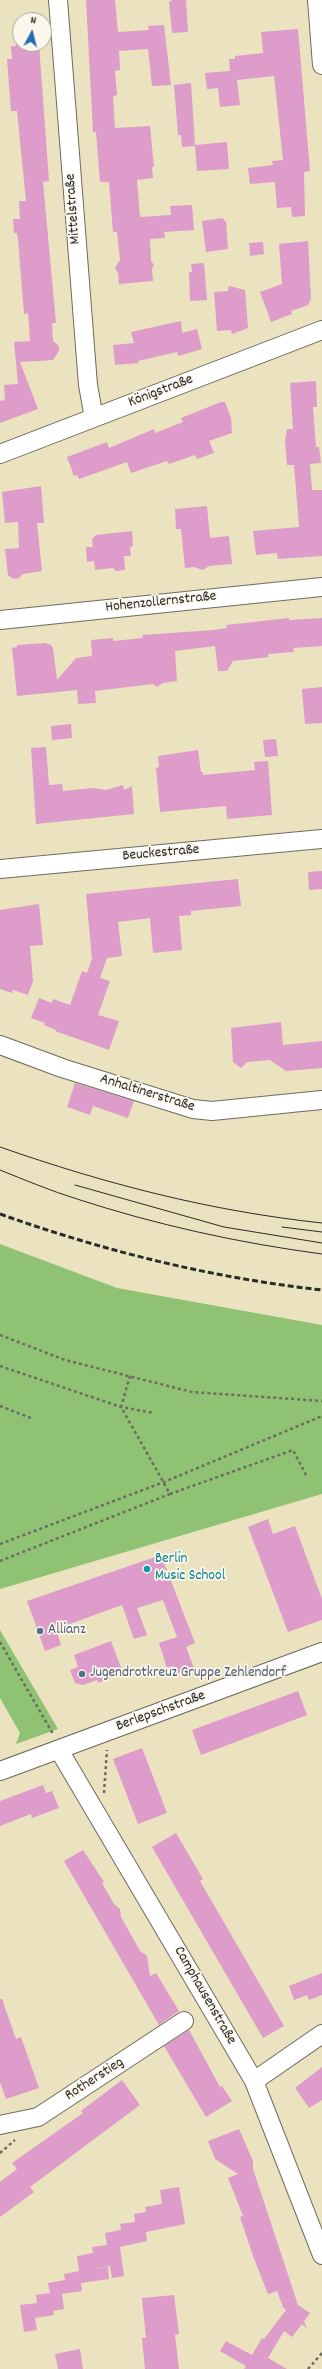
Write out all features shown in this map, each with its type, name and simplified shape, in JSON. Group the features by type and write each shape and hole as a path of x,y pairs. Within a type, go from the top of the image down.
{"street":[{"name":"Mittelstraße","path":"58,0 88,385 94,418"},
{"path":"317,0 322,65"},
{"name":"Königstraße","path":"0,454 322,330"},
{"name":"Hohenzollernstraße","path":"0,620 322,587"},
{"name":"Beuckestraße","path":"0,869 322,839"},
{"name":"Anhaltinerstraße","path":"0,1045 55,1066 193,1109 212,1111 322,1100"},
{"name":"Berlepschstraße","path":"0,1771 56,1742 322,1652"},
{"name":"Camphausenstraße","path":"56,1742 254,2081 322,2255"},
{"name":"Rotherstieg","path":"0,2125 38,2117 184,2022"},
{"path":"254,2081 322,2034"}],"path":[{"path":"0,1335 65,1360 192,1392 322,1401"},
{"path":"0,1366 121,1406 154,1413"},
{"path":"130,1376 121,1406 170,1494"},
{"path":"0,1406 31,1418"},
{"path":"0,1544 164,1482 322,1416"},
{"path":"0,1561 170,1494 293,1450 307,1477"},
{"path":"0,1642 56,1742"},
{"path":"104,1797 107,1745"},
{"path":"308,2369 322,2353"}],"green space":[{"path":"0,1244 117,1288 322,1325 322,1494 0,1589"},
{"path":"0,1630 58,1729 16,1744 20,1733 0,1698"}],"building":[{"path":"86,0 115,0 118,32 149,30 148,26 164,25 171,85 152,86 148,49 119,51 120,70 115,71 117,95 113,96 115,128 150,126 154,167 152,167 153,178 137,180 140,217 171,215 170,206 192,205 194,230 164,232 165,238 150,239 151,261 154,265 152,269 153,281 119,284 118,272 115,268 120,260 117,232 113,232 109,182 100,182 96,132 93,132"},
{"path":"173,0 186,0 188,32 172,33 169,2"},
{"path":"298,29 310,171 304,172 305,216 292,217 291,207 277,208 275,182 250,184 248,168 273,165 272,161 283,160 274,76 237,80 240,105 220,107 218,88 207,89 205,73 230,71 229,59 235,59 235,56 263,53 261,32"},
{"path":"11,46 12,52 40,52 49,181 43,182 56,323 52,323 53,341 59,346 59,351 53,360 20,362 38,409 0,423 0,401 5,400 4,385 18,384 14,342 30,341 28,313 24,314 18,239 17,233 14,233 13,219 20,219 19,201 26,201 17,111 11,111 7,59 12,59"},
{"path":"191,83 195,145 227,142 229,169 197,171 195,146 182,147 181,135 178,135 174,85"},
{"path":"223,218 224,221 226,221 228,249 206,252 202,221"},
{"path":"308,241 311,299 308,305 291,311 292,314 271,322 260,292 282,284 279,244"},
{"path":"263,242 264,254 250,256 249,243"},
{"path":"204,263 207,300 190,301 189,272 192,272 191,264"},
{"path":"229,286 245,290 248,328 232,334 231,330 217,331 214,292 228,291"},
{"path":"181,321 182,333 197,329 202,349 178,356 177,352 138,361 139,363 115,365 113,345 134,343 131,332"},
{"path":"316,381 317,407 313,407 316,447 319,447 321,463 310,464 312,490 322,490 322,556 278,559 277,553 256,555 253,531 299,527 294,465 287,465 285,441 287,429 293,429 290,383"},
{"path":"221,402 225,402 231,418 232,433 209,441 214,453 197,459 195,455 169,464 167,461 131,473 127,462 79,479 77,475 74,476 67,457 107,442 109,448 154,429 155,433 183,422 181,418"},
{"path":"41,486 44,523 37,523 42,571 23,574 19,578 13,579 8,575 5,549 19,548 18,522 5,523 2,492"},
{"path":"207,506 210,538 229,536 232,564 209,566 203,570 194,567 185,568 181,529 176,529 175,509"},
{"path":"132,531 133,546 130,547 131,556 124,556 125,570 116,571 113,568 95,570 94,561 87,562 86,547 93,547 92,539 96,535"},
{"path":"289,618 289,620 322,618 322,646 293,648 294,652 268,654 269,657 233,661 227,671 218,671 215,646 175,651 177,681 163,683 157,687 153,684 95,691 96,703 78,704 77,690 17,696 12,648 17,647 17,645 45,643 51,645 53,648 57,680 76,658 92,656 91,640 113,638 113,641 143,638 142,635 214,630 227,628 226,625"},
{"path":"322,687 322,723 305,724 302,689"},
{"path":"71,724 72,738 52,740 51,726"},
{"path":"276,739 278,756 265,757 263,740"},
{"path":"46,747 49,785 62,784 63,791 93,788 106,790 123,785 124,790 132,786 134,814 36,824 31,748"},
{"path":"198,750 201,772 203,772 203,775 255,770 254,762 268,761 272,815 227,819 226,806 160,812 156,768 159,767 158,756"},
{"path":"322,871 322,889 309,890 308,872"},
{"path":"238,879 241,906 191,911 191,915 179,916 182,950 153,953 150,918 118,922 122,956 107,958 100,978 110,981 98,1015 119,1021 109,1050 55,1031 56,1030 44,1025 45,1023 31,1018 39,998 52,1003 53,999 70,1005 82,971 87,973 92,959 86,894"},
{"path":"39,904 43,945 30,946 33,981 28,995 13,990 12,993 0,989 0,910"},
{"path":"281,1022 283,1045 322,1041 322,1068 286,1071 270,1060 247,1062 241,1068 233,1062 231,1028"},
{"path":"75,1083 134,1101 128,1118 93,1106 90,1115 67,1107"},
{"path":"268,1519 273,1534 295,1526 322,1599 322,1620 288,1632 248,1527"},
{"path":"161,1555 195,1643 186,1647 194,1668 176,1674 173,1666 167,1668 159,1643 177,1637 163,1600 137,1608 147,1635 134,1639 122,1605 56,1629 61,1645 45,1651 27,1601"},
{"path":"111,1641 122,1670 110,1675 111,1678 98,1683 97,1680 83,1685 75,1683 70,1670 78,1667 74,1655"},
{"path":"298,1691 307,1715 201,1755 192,1730"},
{"path":"142,1748 167,1813 138,1824 113,1759"},
{"path":"43,1785 46,1793 52,1791 59,1808 32,1818 31,1814 0,1826 0,1801"},
{"path":"176,1833 203,1879 200,1881 284,2026 263,2038 152,1847"},
{"path":"83,1850 104,1882 102,1883 114,1904 120,1909 121,1917 140,1951 147,1956 150,1976 156,1973 179,2011 159,2025 64,1861"},
{"path":"322,1973 322,1995 309,2000 307,1995 294,2000 289,1986"},
{"path":"0,1999 2,1999 16,2039 21,2037 39,2088 6,2099 0,2082"},
{"path":"189,2030 220,2087 222,2086 232,2101 206,2117 164,2046"},
{"path":"322,2067 322,2100 309,2108 295,2088"},
{"path":"122,2080 140,2105 30,2187 34,2192 0,2217 0,2182 17,2169 12,2163 83,2113 81,2111"},
{"path":"239,2129 253,2161 253,2169 298,2305 310,2313 304,2321 307,2329 302,2324 292,2337 284,2331 268,2358 287,2369 244,2369 246,2366 220,2351 226,2341 252,2355 262,2338 264,2339 286,2310 283,2307 277,2291 268,2294 253,2256 240,2217 243,2216 228,2178 238,2174 215,2159 208,2141"},
{"path":"179,2187 185,2224 146,2232 147,2241 120,2247 124,2276 112,2278 110,2266 92,2269 108,2267 109,2279 81,2283 82,2291 62,2294 64,2309 53,2311 54,2315 35,2318 37,2330 24,2332 20,2305 37,2303 36,2295 50,2293 48,2283 65,2280 64,2274 79,2271 77,2256 93,2253 92,2247 107,2245 105,2233 121,2230 120,2224 135,2222 134,2214 146,2212 145,2207 162,2204 160,2190"},
{"path":"174,2295 179,2334 175,2335 179,2369 145,2369 142,2338 146,2338 142,2298"},
{"path":"80,2349 83,2369 58,2369 55,2354"}],"tram line":[{"path":"0,1147 79,1173 159,1194 239,1211 322,1223"},
{"path":"0,1170 67,1196 137,1217 229,1239 322,1254"},
{"path":"75,1185 224,1227 322,1243"},
{"path":"282,1227 322,1232"}],"railway":[{"path":"0,1214 79,1240 159,1261 240,1278 322,1290"}],"place":[{"name":"Berlin Music School","path":"147,1569"},
{"name":"Allianz","path":"40,1631"},
{"name":"Jugendrotkreuz Gruppe Zehlendorf","path":"82,1674"}]}
